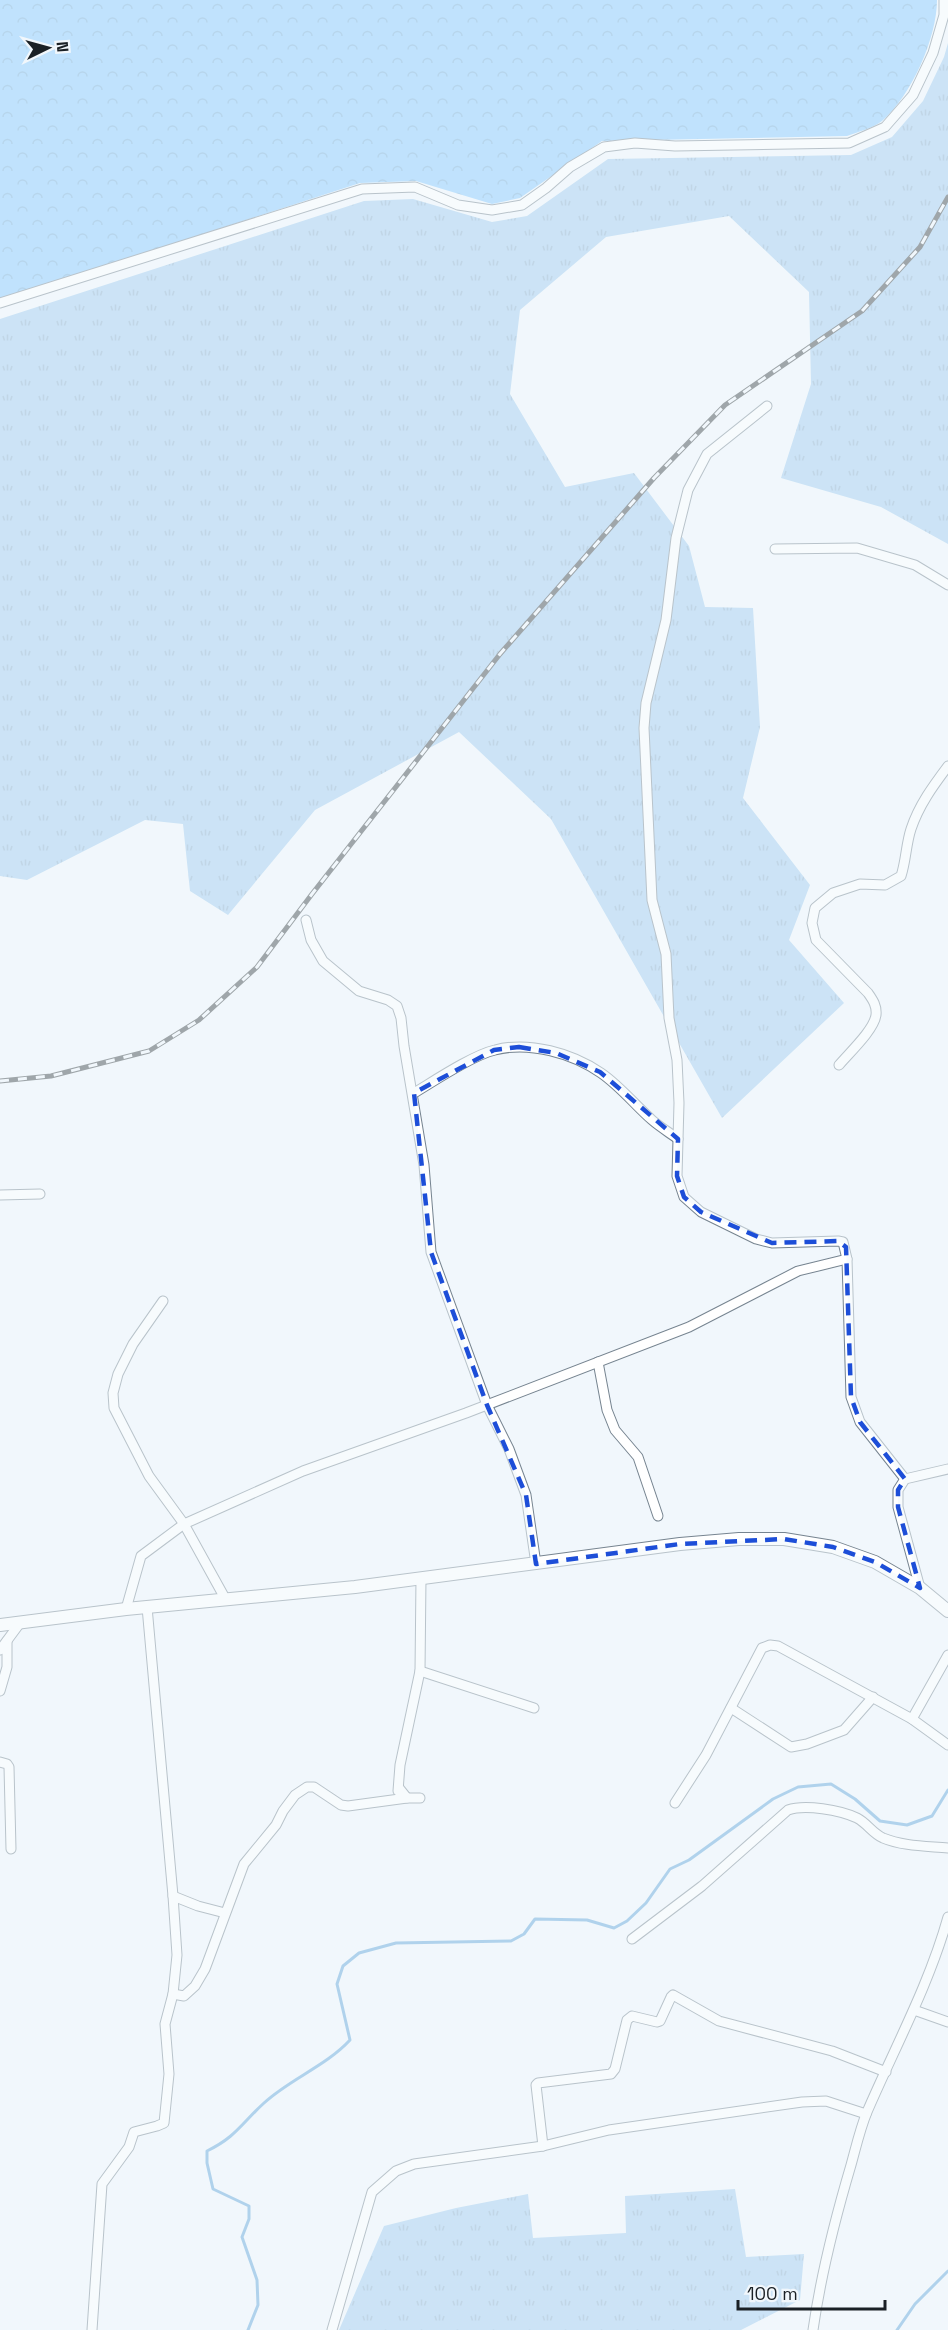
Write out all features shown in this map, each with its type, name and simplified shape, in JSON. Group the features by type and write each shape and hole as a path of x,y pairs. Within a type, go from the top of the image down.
{"street":[{"path":"0,303 362,189 415,187 458,205 492,210 522,205 570,167 604,147 635,143 675,146 849,143 885,128 913,95 933,53 944,15 944,0"},
{"path":"767,406 707,454 687,490 676,538 666,620 646,703 644,728 652,900 666,954 669,1018 677,1060 677,1176 684,1197 701,1212 756,1239 772,1243 838,1240 843,1242 847,1259 851,1397 860,1422 905,1479"},
{"path":"775,549 857,548 915,565 948,585"},
{"path":"839,1065 871,1027 876,1016 875,1004 868,993 816,940 812,923 815,908 833,893 860,884 885,885 901,876 907,859 911,830 918,813 926,796 948,766"},
{"path":"306,920 312,940 323,961 359,991 397,1006 402,1018 404,1046 414,1093 424,1165 431,1251 487,1405 509,1449 526,1495 536,1564"},
{"path":"414,1093 494,1050 536,1048 556,1053 600,1072 653,1120 678,1139"},
{"path":"0,1195 40,1194"},
{"path":"126,1609 141,1556 184,1524 303,1471 487,1405 688,1327 798,1271 847,1259"},
{"path":"163,1301 133,1344 117,1374 113,1393 114,1408 148,1476 184,1524 226,1600"},
{"path":"598,1362 607,1410 615,1430 638,1457 658,1516"},
{"path":"920,1588 898,1507 898,1490 905,1479 948,1469"},
{"path":"0,1625 126,1609 421,1578 680,1544 739,1539 784,1539 833,1547 875,1562 920,1588 948,1611"},
{"path":"396,1799 400,1765 420,1671 421,1578"},
{"path":"92,2330 102,2184 129,2147 134,2132 164,2122 169,2074 165,2024 173,1994 177,1955 147,1607"},
{"path":"0,1650 20,1623"},
{"path":"0,1691 7,1667 7,1641"},
{"path":"675,1803 706,1755 762,1648 770,1645 778,1647 873,1697 912,1719 948,1745"},
{"path":"912,1719 948,1655"},
{"path":"420,1671 534,1708"},
{"path":"731,1708 791,1747 844,1730 873,1697"},
{"path":"0,1762 9,1767 11,1849"},
{"path":"173,1994 184,1996 195,1986 214,1948 244,1864 276,1825 295,1795 307,1787 314,1787 341,1805 348,1806 420,1798"},
{"path":"399,1788 408,1798"},
{"path":"632,1939 702,1886 788,1810 798,1807 856,1818 873,1833 884,1839 948,1848"},
{"path":"173,1896 225,1913"},
{"path":"813,2330 838,2206 866,2114 914,2010 942,1940 948,1917"},
{"path":"543,2146 536,2085 611,2074 615,2069 627,2020 636,2016 660,2021 673,1995 719,2021 832,2051 886,2072"},
{"path":"914,2010 948,2022"},
{"path":"332,2330 372,2192 396,2171 414,2164 543,2146 609,2130 802,2102 826,2101 866,2114"}],"highlighted area":[{"path":"519,1047 556,1053 600,1072 678,1139 677,1176 684,1197 701,1212 772,1243 838,1241 846,1247 851,1397 860,1422 905,1479 898,1490 898,1507 920,1588 875,1562 833,1547 784,1539 680,1544 536,1564 526,1495 487,1405 431,1252 414,1093 494,1050"}],"green space":[{"path":"0,0 937,0 936,15 927,48 903,97 882,121 847,136 602,141 520,198 492,204 416,181 360,183 0,300"},
{"path":"948,43 948,544 881,507 781,478 811,384 809,292 729,216 606,237 520,310 510,394 565,487 634,473 689,546 705,607 753,608 760,727 743,798 810,885 789,940 844,1003 722,1118 551,819 459,732 315,810 228,915 190,891 183,824 145,820 27,880 0,876 0,319 364,201 413,199 492,222 527,216 608,159 851,155 892,137 923,101 944,57"},
{"path":"735,2189 746,2257 804,2254 800,2300 741,2330 339,2330 384,2226 456,2208 528,2194 533,2238 626,2233 625,2196"}],"waterway":[{"path":"248,2330 258,2305 257,2280 242,2237 249,2219 249,2206 213,2189 207,2163 207,2151 232,2135 274,2094 330,2057 350,2040 337,1984 343,1966 359,1953 396,1943 511,1941 524,1934 535,1919 587,1920 614,1928 627,1921 646,1903 670,1869 689,1860 773,1799 798,1787 831,1784 855,1799 880,1821 907,1825 932,1816 948,1790"},
{"path":"897,2330 915,2304 948,2271"}],"railway":[{"path":"0,1081 51,1076 149,1051 199,1020 257,967 500,654 654,478 725,405 862,311 920,247 948,197"}]}
